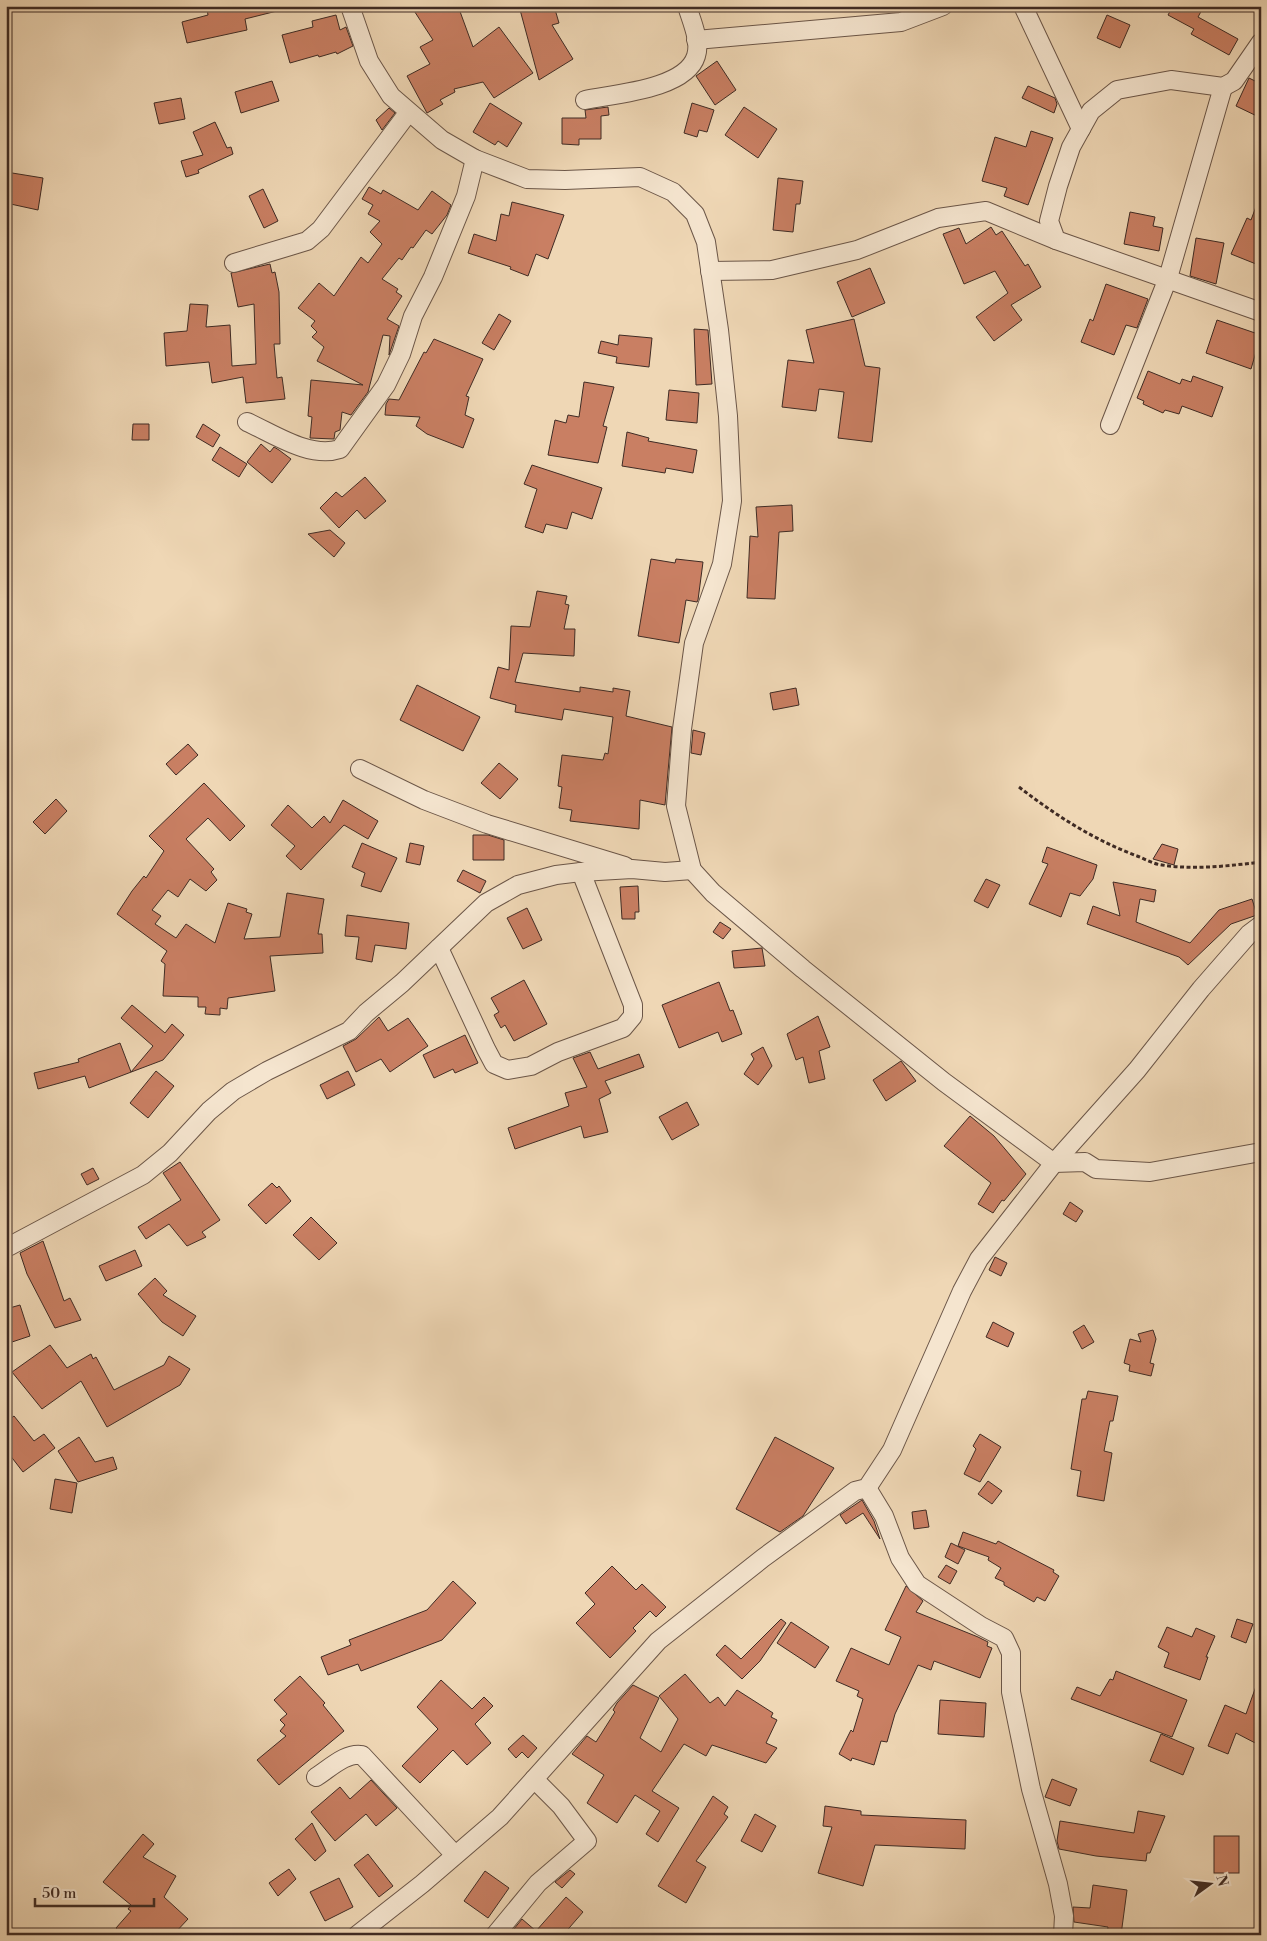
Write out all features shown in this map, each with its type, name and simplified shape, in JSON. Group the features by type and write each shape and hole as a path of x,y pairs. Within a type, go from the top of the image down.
{"street":[{"path":"350,6 369,61 391,96 408,113 442,140 475,159 527,178 565,180 640,177 673,192 695,214 706,242 710,271 728,416 732,501 722,564 694,643 682,729 676,806 692,870 713,893 803,970 952,1088 1054,1163 1085,1162 1096,1169 1150,1172 1261,1152"},
{"path":"586,100 661,84 688,70 697,54 696,40 687,6"},
{"path":"696,40 901,22 943,6"},
{"path":"1023,6 1081,129"},
{"path":"1056,240 1049,221 1071,148 1091,111 1117,90 1171,80 1223,87 1234,81 1261,42"},
{"path":"1110,425 1168,278 1223,87"},
{"path":"234,263 307,241 321,229 408,113"},
{"path":"247,422 309,450 329,453 340,449 386,385 401,354 413,316 433,277 466,196 475,159"},
{"path":"710,271 772,270 857,250 938,218 986,211 1056,240 1261,312"},
{"path":"360,769 424,800 488,824 632,869"},
{"path":"6,1248 143,1175 170,1153 209,1111 233,1091 267,1071 349,1031 366,1013 402,983 486,903 518,884 556,875 581,872 632,869 665,872 692,870"},
{"path":"439,948 494,1064 508,1070 531,1066 558,1052 623,1028 633,1016 633,1004 581,872"},
{"path":"357,1935 422,1884 500,1816 658,1641 764,1558 855,1491 867,1488 892,1450 962,1291 979,1259 1054,1163 1095,1120 1201,989 1250,934 1261,925"},
{"path":"867,1488 884,1516 900,1558 917,1584 981,1626 1004,1638 1011,1653 1012,1692 1031,1789 1058,1884 1064,1916 1063,1935"},
{"path":"316,1777 354,1754 362,1755 454,1855"},
{"path":"495,1935 538,1883 587,1841 561,1806 534,1779"}],"path":[{"path":"1019,787 1044,806 1088,834 1125,852 1160,865 1214,867 1261,862"}],"building":[{"path":"216,6 276,6 277,11 245,19 247,30 187,43 182,22 208,15 207,9"},
{"path":"411,6 458,6 473,47 499,27 533,73 494,98 483,82 454,89 455,92 440,100 443,104 427,113 407,76 430,64 420,47 433,40"},
{"path":"519,6 554,6 559,23 552,25 573,59 539,80"},
{"path":"1173,6 1204,6 1198,17 1238,39 1229,55 1191,34 1194,29 1168,15"},
{"path":"336,15 340,30 346,27 353,46 337,54 336,52 319,57 318,55 290,63 282,35 313,27 312,21"},
{"path":"1107,15 1130,25 1120,48 1097,38"},
{"path":"717,61 736,90 715,105 696,76"},
{"path":"1249,78 1261,84 1261,118 1236,106"},
{"path":"272,81 279,101 241,113 235,92"},
{"path":"1028,86 1055,98 1057,104 1054,113 1022,98"},
{"path":"181,98 185,119 159,124 154,103"},
{"path":"490,103 522,123 507,147 498,141 495,145 473,132"},
{"path":"692,103 714,110 707,132 699,130 697,137 684,133"},
{"path":"608,107 609,115 601,116 601,139 579,139 579,145 562,144 562,118 586,118 585,110"},
{"path":"744,107 777,129 758,158 725,135"},
{"path":"389,108 395,113 382,130 376,120"},
{"path":"215,122 227,148 231,147 233,154 198,170 199,173 186,177 181,161 203,155 193,132"},
{"path":"1031,131 1053,138 1028,205 1004,196 1007,188 982,181 995,137 1026,147"},
{"path":"6,172 43,178 38,210 6,203"},
{"path":"778,178 803,181 800,204 796,204 793,232 773,230"},
{"path":"369,187 381,194 383,190 418,210 432,191 451,205 447,215 432,234 426,230 413,248 411,247 402,260 399,258 382,279 398,289 396,292 402,296 387,319 399,326 389,355 390,336 383,335 368,392 351,415 342,412 340,430 335,432 334,439 310,438 312,417 308,416 311,380 363,385 317,361 324,347 312,337 317,332 311,326 315,321 298,308 319,283 334,296 361,257 368,263 382,244 370,232 380,221 368,214 373,205 362,199"},
{"path":"263,189 278,221 264,228 249,196"},
{"path":"1260,196 1261,266 1231,254 1247,218 1251,220"},
{"path":"512,202 564,215 548,259 536,254 528,276 510,269 511,267 468,253 474,234 496,241 501,214 509,216"},
{"path":"1130,212 1155,217 1153,226 1163,228 1159,251 1124,244"},
{"path":"991,227 996,235 1002,231 1025,266 1028,264 1041,287 1011,305 1022,320 994,341 976,317 1008,293 995,271 964,284 943,234 959,228 966,244"},
{"path":"1196,238 1224,243 1216,284 1190,276"},
{"path":"270,264 272,273 275,272 279,292 280,344 274,344 277,378 282,377 285,399 246,403 243,377 212,383 209,362 166,366 164,333 187,331 190,304 208,305 206,327 230,325 232,366 256,364 254,304 238,307 231,273"},
{"path":"870,268 885,303 852,317 837,282"},
{"path":"1106,284 1148,299 1137,328 1126,325 1114,355 1081,342 1090,319 1093,321"},
{"path":"499,314 511,321 494,350 482,343"},
{"path":"854,319 865,366 880,368 872,442 838,438 844,392 819,389 816,411 782,407 788,360 814,363 806,330"},
{"path":"1217,320 1261,335 1251,369 1206,353"},
{"path":"694,329 708,330 712,384 696,385"},
{"path":"619,335 652,338 649,367 616,363 617,357 598,353 601,341 618,345"},
{"path":"434,339 483,359 466,396 469,397 465,415 474,419 463,448 427,434 416,426 420,417 385,415 386,404 389,399 399,400 424,352 426,353"},
{"path":"1148,371 1180,384 1182,379 1191,382 1193,376 1223,387 1212,417 1182,406 1179,414 1165,410 1163,413 1143,404 1144,401 1137,398"},
{"path":"584,382 614,387 603,426 607,427 598,463 548,455 555,420 566,423 568,415 579,417"},
{"path":"669,390 699,393 697,423 666,420"},
{"path":"133,424 149,424 149,440 132,440"},
{"path":"203,424 220,435 213,447 196,437"},
{"path":"627,432 649,438 648,441 697,450 693,473 666,468 665,473 622,466"},
{"path":"261,444 270,452 274,447 291,459 272,483 247,462"},
{"path":"220,447 247,464 239,477 212,460"},
{"path":"532,465 602,488 592,519 572,512 567,529 546,524 543,533 525,527 537,489 524,484"},
{"path":"365,477 386,501 365,519 357,510 339,528 320,508 336,492 342,497"},
{"path":"792,505 793,531 779,532 775,599 747,598 750,536 758,537 756,507"},
{"path":"330,530 345,543 334,557 308,534"},
{"path":"651,559 675,563 676,559 703,562 698,600 697,602 686,600 679,643 638,636"},
{"path":"537,591 567,596 565,604 569,605 564,629 575,629 574,656 523,653 515,682 580,692 580,687 613,692 613,688 630,691 626,716 672,727 665,805 640,800 639,829 570,821 572,810 559,808 562,787 558,786 562,755 603,760 605,753 608,754 613,717 564,709 562,720 515,712 516,705 490,698 498,667 509,670 511,626 530,627"},
{"path":"417,685 480,717 463,751 400,720"},
{"path":"796,688 799,705 773,710 770,693"},
{"path":"693,730 705,733 701,755 691,753"},
{"path":"188,744 198,755 176,775 166,764"},
{"path":"499,763 518,779 500,799 481,783"},
{"path":"204,783 245,826 230,841 208,818 186,839 214,869 211,872 217,880 206,891 190,879 178,897 168,890 152,910 161,916 155,924 176,938 186,924 215,943 228,903 247,909 246,912 252,914 244,939 280,937 287,893 324,899 318,934 322,934 323,953 270,956 275,991 228,998 227,1009 220,1008 220,1015 205,1014 206,1007 198,1007 198,997 163,996 165,964 161,961 167,951 117,914 132,891 144,876 146,878 164,851 149,836"},
{"path":"56,799 67,811 45,834 33,822"},
{"path":"343,800 378,821 368,839 344,825 301,870 286,856 295,846 271,825 288,805 312,828 324,816 330,823"},
{"path":"473,835 488,835 504,840 504,860 473,860"},
{"path":"362,843 397,858 381,892 361,886 365,873 352,867"},
{"path":"410,843 424,846 420,865 406,862"},
{"path":"1162,844 1178,849 1174,865 1153,859"},
{"path":"1047,847 1097,865 1093,879 1080,896 1070,893 1061,917 1029,904 1048,864 1042,862"},
{"path":"463,870 486,881 480,893 457,881"},
{"path":"986,879 1000,885 988,908 974,901"},
{"path":"1113,882 1156,890 1154,902 1140,899 1136,922 1190,943 1219,910 1252,899 1257,915 1231,924 1188,965 1179,957 1087,924 1093,906 1120,916"},
{"path":"638,886 639,912 635,912 635,919 622,919 620,887"},
{"path":"527,908 542,940 523,949 507,918"},
{"path":"347,915 409,923 406,949 375,945 372,962 356,959 359,937 345,936"},
{"path":"720,922 731,929 723,939 713,932"},
{"path":"762,948 765,966 734,968 732,951"},
{"path":"524,980 547,1024 514,1041 505,1025 501,1028 494,1015 499,1012 491,998"},
{"path":"719,982 730,1011 733,1010 742,1034 722,1042 718,1032 679,1048 662,1005"},
{"path":"132,1005 165,1033 172,1024 184,1035 163,1060 89,1088 85,1076 38,1089 34,1073 79,1062 78,1059 120,1043 131,1072 153,1046 121,1018"},
{"path":"818,1016 830,1047 819,1051 825,1079 809,1083 803,1057 796,1060 787,1034"},
{"path":"379,1017 388,1031 408,1018 428,1046 390,1072 381,1059 356,1072 343,1046 356,1039"},
{"path":"465,1035 478,1063 455,1073 453,1069 434,1078 423,1055"},
{"path":"763,1047 772,1066 758,1085 744,1074 754,1059 751,1054"},
{"path":"590,1052 598,1069 639,1054 644,1067 605,1081 611,1093 599,1099 608,1132 584,1138 581,1126 515,1149 508,1128 569,1106 565,1093 587,1087 573,1058"},
{"path":"901,1061 916,1081 886,1101 873,1080"},
{"path":"156,1071 174,1086 148,1118 130,1103"},
{"path":"348,1071 355,1085 327,1099 320,1085"},
{"path":"687,1102 699,1125 672,1140 659,1117"},
{"path":"970,1116 994,1136 1026,1174 1004,1201 1002,1200 993,1213 978,1204 991,1183 944,1146"},
{"path":"180,1162 220,1220 202,1232 206,1237 187,1246 169,1224 146,1239 138,1227 181,1200 163,1173"},
{"path":"93,1168 99,1179 87,1185 81,1174"},
{"path":"272,1183 277,1188 279,1186 291,1201 266,1224 248,1205"},
{"path":"1070,1202 1083,1211 1076,1222 1063,1214"},
{"path":"311,1217 337,1243 319,1260 293,1235"},
{"path":"43,1241 64,1301 70,1298 81,1320 55,1328 27,1274 20,1253"},
{"path":"135,1250 142,1266 106,1281 99,1266"},
{"path":"995,1257 1007,1263 1001,1276 989,1270"},
{"path":"155,1278 167,1291 163,1295 196,1316 183,1336 162,1322 138,1294"},
{"path":"20,1305 30,1336 6,1344 6,1309"},
{"path":"993,1322 1014,1333 1008,1347 986,1337"},
{"path":"1084,1325 1094,1342 1082,1349 1073,1332"},
{"path":"1153,1330 1156,1339 1150,1363 1154,1364 1151,1376 1129,1371 1130,1365 1124,1363 1130,1339 1141,1342 1138,1334"},
{"path":"50,1345 67,1368 91,1354 93,1359 96,1357 114,1390 164,1365 169,1356 190,1369 180,1385 107,1427 81,1381 42,1409 12,1372"},
{"path":"1088,1391 1118,1396 1113,1421 1110,1421 1104,1451 1112,1453 1104,1501 1077,1496 1081,1471 1071,1469 1082,1399 1086,1399"},
{"path":"14,1416 34,1441 44,1434 55,1448 23,1472 6,1450 6,1422"},
{"path":"980,1434 1001,1447 980,1482 964,1474 976,1449 973,1446"},
{"path":"79,1437 95,1462 113,1457 117,1469 78,1482 58,1451"},
{"path":"775,1437 834,1468 803,1516 780,1532 736,1509"},
{"path":"55,1479 77,1483 72,1513 50,1509"},
{"path":"988,1481 1002,1491 992,1504 978,1494"},
{"path":"862,1500 874,1521 880,1539 863,1513 846,1524 840,1515"},
{"path":"926,1510 929,1527 914,1529 912,1512"},
{"path":"963,1532 996,1544 998,1541 1054,1570 1053,1572 1059,1576 1045,1601 1037,1597 1034,1602 995,1578 1001,1568 988,1560 989,1557 958,1546"},
{"path":"951,1543 965,1550 958,1564 945,1557"},
{"path":"946,1565 957,1571 950,1584 938,1577"},
{"path":"612,1566 636,1590 642,1584 666,1607 656,1617 650,1611 633,1628 636,1631 610,1658 576,1623 595,1604 585,1593"},
{"path":"453,1581 476,1603 442,1640 361,1671 358,1664 328,1675 321,1657 351,1645 349,1640 427,1610"},
{"path":"906,1586 923,1601 916,1612 978,1637 988,1642 987,1646 992,1648 980,1678 934,1661 931,1670 918,1665 895,1714 887,1742 881,1741 874,1765 852,1758 851,1761 839,1754 851,1730 853,1732 863,1699 857,1696 859,1691 836,1681 851,1648 889,1665 901,1637 885,1630"},
{"path":"781,1619 786,1623 760,1661 742,1679 716,1655 725,1645 741,1659"},
{"path":"1237,1619 1253,1624 1246,1643 1231,1637"},
{"path":"791,1622 829,1647 815,1668 777,1643"},
{"path":"1167,1627 1192,1637 1196,1628 1215,1636 1206,1657 1208,1657 1200,1680 1164,1667 1169,1653 1158,1647"},
{"path":"1116,1671 1187,1700 1172,1737 1071,1699 1077,1687 1100,1696 1110,1679 1113,1680"},
{"path":"685,1674 710,1703 718,1697 725,1706 737,1690 773,1713 771,1717 777,1720 766,1743 777,1748 766,1763 712,1745 706,1756 684,1744 652,1791 679,1808 658,1842 646,1834 660,1811 635,1795 617,1823 587,1803 604,1775 572,1754 587,1736 596,1742 615,1712 613,1710 617,1703 633,1685 659,1698 640,1738 661,1752 678,1719 659,1696"},
{"path":"300,1676 325,1703 323,1705 344,1731 279,1785 257,1760 286,1736 280,1731 285,1725 280,1720 287,1714 274,1700"},
{"path":"1259,1678 1261,1746 1236,1733 1228,1754 1208,1746 1225,1705 1246,1714"},
{"path":"441,1680 472,1709 484,1697 493,1706 475,1724 491,1743 467,1765 453,1750 420,1783 402,1766 438,1729 417,1707"},
{"path":"940,1700 986,1703 984,1737 938,1734"},
{"path":"1161,1734 1194,1748 1183,1775 1150,1761"},
{"path":"523,1735 537,1748 528,1758 522,1752 516,1758 508,1749"},
{"path":"1052,1779 1077,1789 1070,1806 1045,1797"},
{"path":"371,1780 397,1808 376,1826 366,1814 335,1841 311,1812 340,1787 350,1799"},
{"path":"713,1796 728,1807 724,1814 728,1817 696,1861 706,1867 686,1903 658,1886"},
{"path":"825,1806 861,1811 861,1815 966,1820 965,1849 875,1845 863,1886 818,1873 832,1827 823,1826"},
{"path":"1138,1811 1165,1816 1150,1853 1147,1853 1146,1861 1096,1856 1059,1849 1057,1841 1060,1821 1134,1833"},
{"path":"755,1814 776,1826 762,1852 741,1841"},
{"path":"312,1823 326,1851 315,1861 295,1839"},
{"path":"143,1834 154,1844 143,1857 176,1876 164,1897 188,1919 173,1935 123,1935 116,1928 131,1911 128,1909 131,1905 103,1882"},
{"path":"1214,1836 1239,1836 1239,1873 1214,1873"},
{"path":"368,1854 393,1886 379,1897 354,1865"},
{"path":"289,1869 296,1879 278,1896 269,1883"},
{"path":"570,1870 575,1874 562,1888 555,1882"},
{"path":"485,1871 509,1888 488,1918 464,1901"},
{"path":"339,1878 353,1907 325,1921 310,1892"},
{"path":"1093,1885 1127,1890 1121,1935 1107,1935 1108,1927 1074,1922 1073,1907 1090,1908"},
{"path":"566,1897 583,1912 563,1935 509,1935 522,1919 536,1931"}]}
